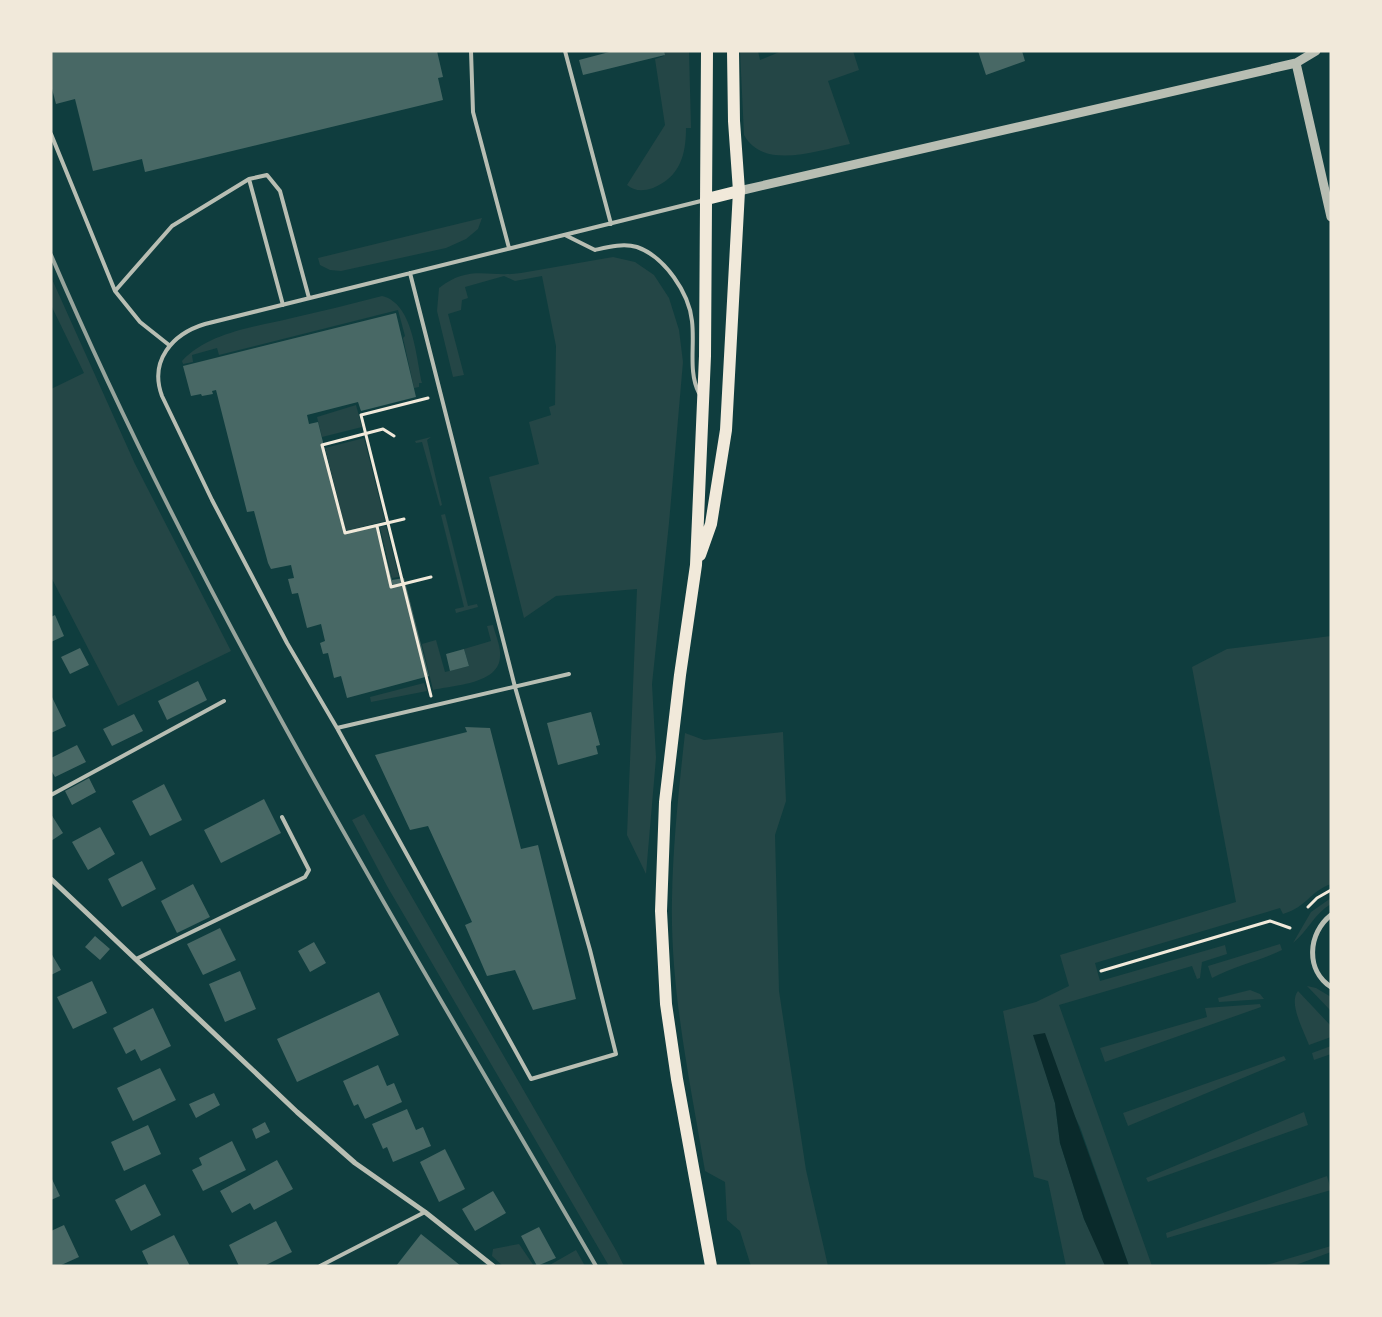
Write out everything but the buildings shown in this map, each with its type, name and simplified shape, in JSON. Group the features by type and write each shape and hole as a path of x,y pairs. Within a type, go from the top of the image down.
{"main road":[{"path":"707,51 705,356 696,564 680,675 665,802 661,911 666,1004 682,1107 711,1266"},
{"path":"696,564 712,524 726,430 739,191 734,120 733,51"},
{"path":"707,199 739,191"}],"street":[{"path":"739,191 1296,63 1316,51"},
{"path":"1296,63 1331,217"},
{"path":"51,879 297,1112 355,1163 425,1212 492,1266"},
{"path":"1331,915 1316,934 1312,953 1317,972 1331,988"}],"lane":[{"path":"471,51 472,112 509,248"},
{"path":"565,51 611,224"},
{"path":"51,134 115,291 136,318 169,345"},
{"path":"115,291 172,226 250,179 267,175 280,191 309,298"},
{"path":"250,179 282,305"},
{"path":"410,273 515,687 590,950 616,1054 531,1079 249,572 162,396 157,379 158,370 169,345 181,334 197,326 707,199"},
{"path":"565,235 595,250 615,245 637,247 656,259 673,276 682,290 692,318 693,382 702,399"},
{"path":"337,728 434,707 569,674"},
{"path":"51,796 224,701"},
{"path":"136,959 305,877 309,870 282,817"},
{"path":"320,1266 425,1212"}],"path":[{"path":"428,398 361,415 434,707"},
{"path":"394,436 383,430 322,445 344,533 404,519"},
{"path":"377,526 391,587 431,577"},
{"path":"1308,907 1317,898 1331,890"},
{"path":"1101,971 1270,921 1290,928"}],"shaded area":[{"path":"664,51 689,51 691,128 686,128 683,156 670,178 653,188 637,190 627,185 665,125 655,59 664,56"},
{"path":"740,51 758,51 760,60 782,51 853,51 859,70 828,81 850,144 792,155 764,152 753,146 744,135"},
{"path":"482,218 478,229 466,239 446,248 341,271 330,270 320,265 318,258"},
{"path":"613,257 635,262 654,275 669,298 679,330 683,362 652,684 656,758 646,874 627,835 637,589 556,596 524,618 489,477 539,464 529,422 551,415 549,407 555,405 556,346 542,276 515,281 504,276 465,287 468,298 462,300 461,310 448,314 464,375 453,377 437,311 439,288 460,276 479,273 521,273"},
{"path":"51,277 135,464 231,651 118,706 51,577 51,389 84,373 51,305"},
{"path":"382,296 392,301 407,319 415,345 422,383 419,383 419,387 414,388 403,338 405,336 398,310 219,355 217,348 192,355 193,362 183,364 182,361 205,343 233,332"},
{"path":"356,405 362,427 322,437 317,417"},
{"path":"431,437 427,440 442,505 440,506 422,442 416,443 415,441"},
{"path":"364,438 385,521 346,531 325,448"},
{"path":"445,514 468,606 477,604 478,607 456,613 455,609 464,607 441,515"},
{"path":"386,526 399,577 392,578 380,527"},
{"path":"493,625 499,644 500,656 498,665 492,672 474,682 433,690 422,644 436,640 445,672 469,666 464,649 491,641 487,626"},
{"path":"1331,636 1331,884 1318,891 1298,907 1283,914 1280,908 1095,963 1100,981 1225,945 1227,954 1202,962 1200,978 1197,979 1192,966 1059,1005 1152,1266 1129,1266 1080,1127 1034,1035 1055,1103 1060,1143 1084,1219 1105,1262 1105,1266 1066,1266 1048,1181 1034,1177 1003,1011 1036,1002 1069,986 1060,955 1236,902 1192,667 1227,649"},
{"path":"424,683 427,691 371,702 370,697"},
{"path":"783,732 786,801 775,835 779,991 806,1170 828,1266 751,1266 740,1231 727,1220 725,1182 705,1171 687,1069 674,967 672,899 685,733 704,740"},
{"path":"364,814 624,1266 609,1266 387,886 352,820"},
{"path":"1331,898 1331,904 1320,913 1293,943 1311,912"},
{"path":"1280,944 1282,950 1212,978 1208,966"},
{"path":"1307,986 1316,988 1331,997 1331,1011"},
{"path":"1250,990 1260,994 1264,999 1219,1002 1218,998"},
{"path":"1298,991 1331,1026 1331,1037 1309,1045 1296,1010 1295,996"},
{"path":"1260,1004 1261,1007 1105,1062 1100,1048 1207,1017 1205,1008"},
{"path":"1045,1033 1129,1266 1105,1266 1084,1219 1060,1143 1055,1103 1033,1035"},
{"path":"1331,1046 1331,1054 1314,1060 1312,1053"},
{"path":"1284,1056 1286,1060 1128,1126 1123,1113"},
{"path":"1304,1112 1308,1125 1148,1182 1146,1178"},
{"path":"1327,1176 1331,1190 1167,1238 1166,1233"},
{"path":"519,1244 534,1266 503,1266 492,1256 493,1249"},
{"path":"1331,1246 1331,1252 1293,1266 1263,1266"},
{"path":"576,1250 585,1266 548,1266"}],"railway":[{"path":"51,255 110,386 173,515 239,643 379,894 596,1266"}]}
